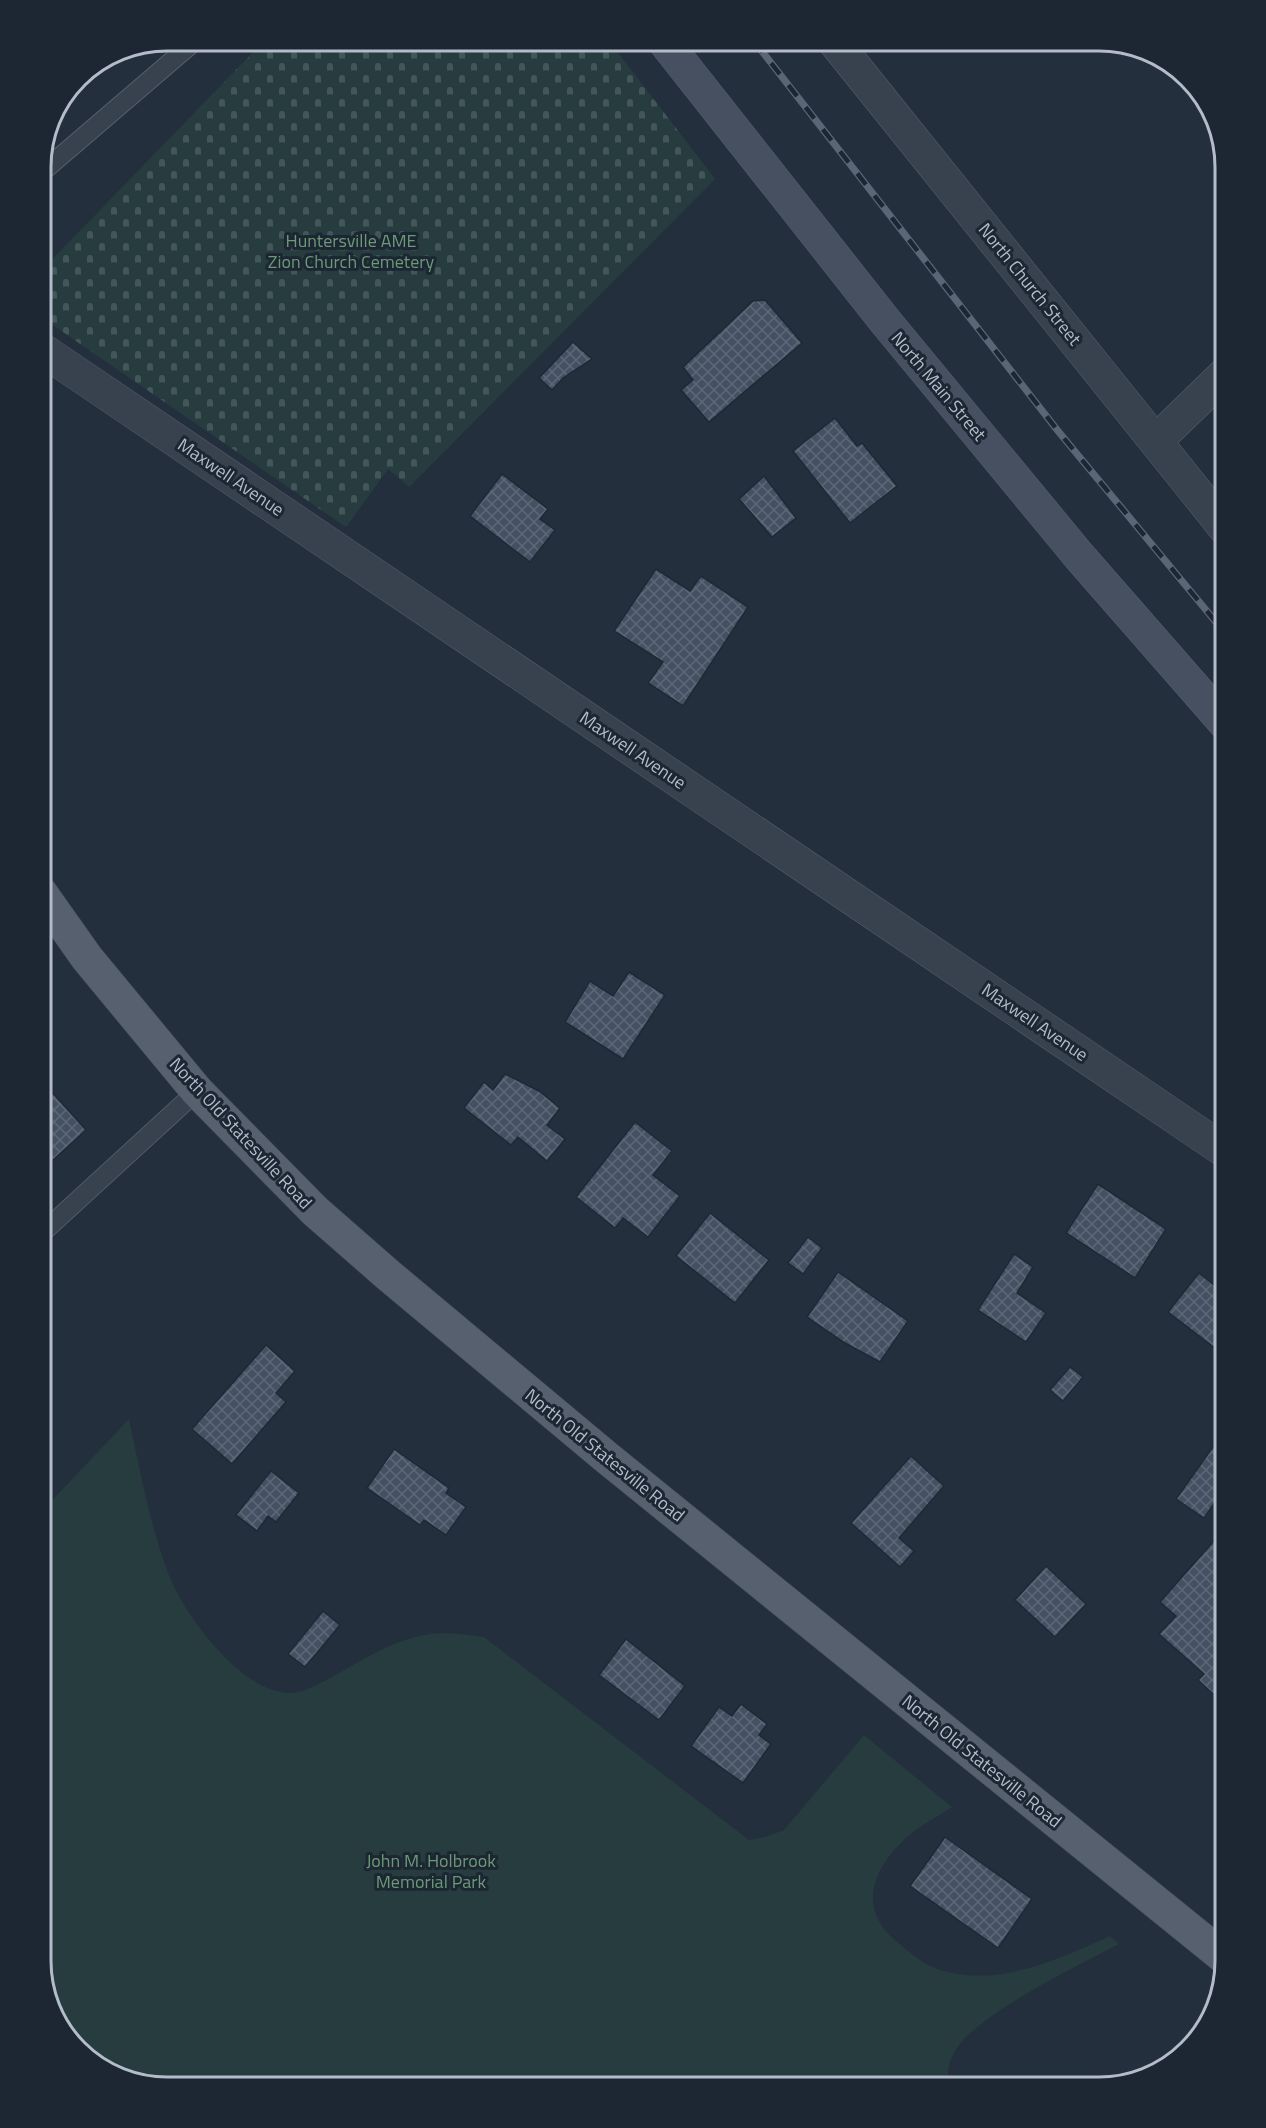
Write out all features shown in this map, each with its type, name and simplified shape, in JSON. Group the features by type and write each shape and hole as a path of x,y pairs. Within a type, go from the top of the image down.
{"main road":[{"name":"North Old Statesville Road","path":"51,907 87,958 197,1091 315,1211 387,1275 606,1457 1215,1949"}],"street":[{"name":"North Main Street","path":"672,51 892,330 1079,556 1215,711"},
{"name":"North Church Street","path":"842,51 1215,514"},
{"name":"Maxwell Avenue","path":"51,356 1215,1144"},
{"path":"1156,441 1215,385"}],"lane":[{"path":"51,163 182,51"},
{"path":"51,1225 197,1091"}],"green space":[{"name":"Huntersville AME Zion Church Cemetery","path":"254,51 617,51 715,179 409,487 388,469 346,527 51,324 51,261"},
{"name":"John M. Holbrook Memorial Park","path":"129,1419 155,1533 175,1588 203,1632 221,1654 263,1686 284,1693 305,1690 381,1650 413,1637 444,1633 484,1637 749,1840 784,1830 864,1735 952,1807 906,1838 894,1850 878,1876 873,1903 877,1917 885,1930 897,1942 936,1969 973,1975 993,1975 1033,1967 1110,1936 1119,1944 1056,1977 986,2020 957,2048 950,2063 948,2077 160,2077 130,2071 103,2057 80,2037 63,2012 53,1983 51,1968 51,1501"}],"building":[{"path":"765,300 802,343 709,422 681,390 693,380 683,367 753,301"},
{"path":"573,342 592,359 563,378 552,390 539,378"},
{"path":"835,418 857,446 862,443 897,486 850,523 793,451"},
{"path":"502,474 548,509 540,519 555,530 530,562 470,516"},
{"path":"764,476 796,518 772,537 739,499"},
{"path":"656,569 690,591 701,576 748,607 683,706 648,683 663,662 614,631"},
{"path":"629,972 665,995 623,1059 565,1022 590,981 613,996"},
{"path":"505,1074 539,1091 560,1108 547,1125 565,1139 547,1161 518,1137 511,1145 464,1108 484,1082 493,1090"},
{"path":"51,1091 86,1130 51,1162"},
{"path":"635,1122 672,1151 653,1175 680,1196 648,1237 623,1218 615,1228 576,1197"},
{"path":"1098,1184 1166,1229 1135,1278 1066,1233"},
{"path":"710,1213 769,1260 735,1303 676,1256"},
{"path":"808,1237 822,1248 803,1274 788,1263"},
{"path":"1014,1254 1033,1267 1017,1293 1046,1313 1026,1342 978,1310"},
{"path":"838,1272 908,1321 880,1362 845,1343 807,1317"},
{"path":"1199,1273 1215,1286 1215,1348 1168,1312"},
{"path":"266,1345 295,1371 276,1393 286,1402 232,1464 192,1429"},
{"path":"1070,1367 1083,1377 1063,1401 1050,1390"},
{"path":"1215,1444 1215,1502 1204,1518 1176,1499"},
{"path":"394,1449 449,1488 446,1493 466,1507 446,1535 424,1520 420,1525 367,1488"},
{"path":"911,1456 944,1486 899,1538 914,1551 900,1567 851,1523"},
{"path":"271,1471 299,1493 276,1522 268,1516 257,1531 236,1515"},
{"path":"1215,1540 1215,1696 1198,1680 1204,1674 1159,1634 1176,1616 1160,1602"},
{"path":"1046,1566 1086,1604 1055,1637 1015,1600"},
{"path":"323,1611 340,1625 305,1667 288,1654"},
{"path":"626,1639 685,1686 659,1720 599,1675"},
{"path":"741,1704 767,1724 759,1735 771,1744 743,1783 691,1746 719,1707 732,1716"},
{"path":"945,1837 1032,1899 998,1948 910,1886"}],"railway":[{"path":"762,51 1058,431 1215,621"}]}
